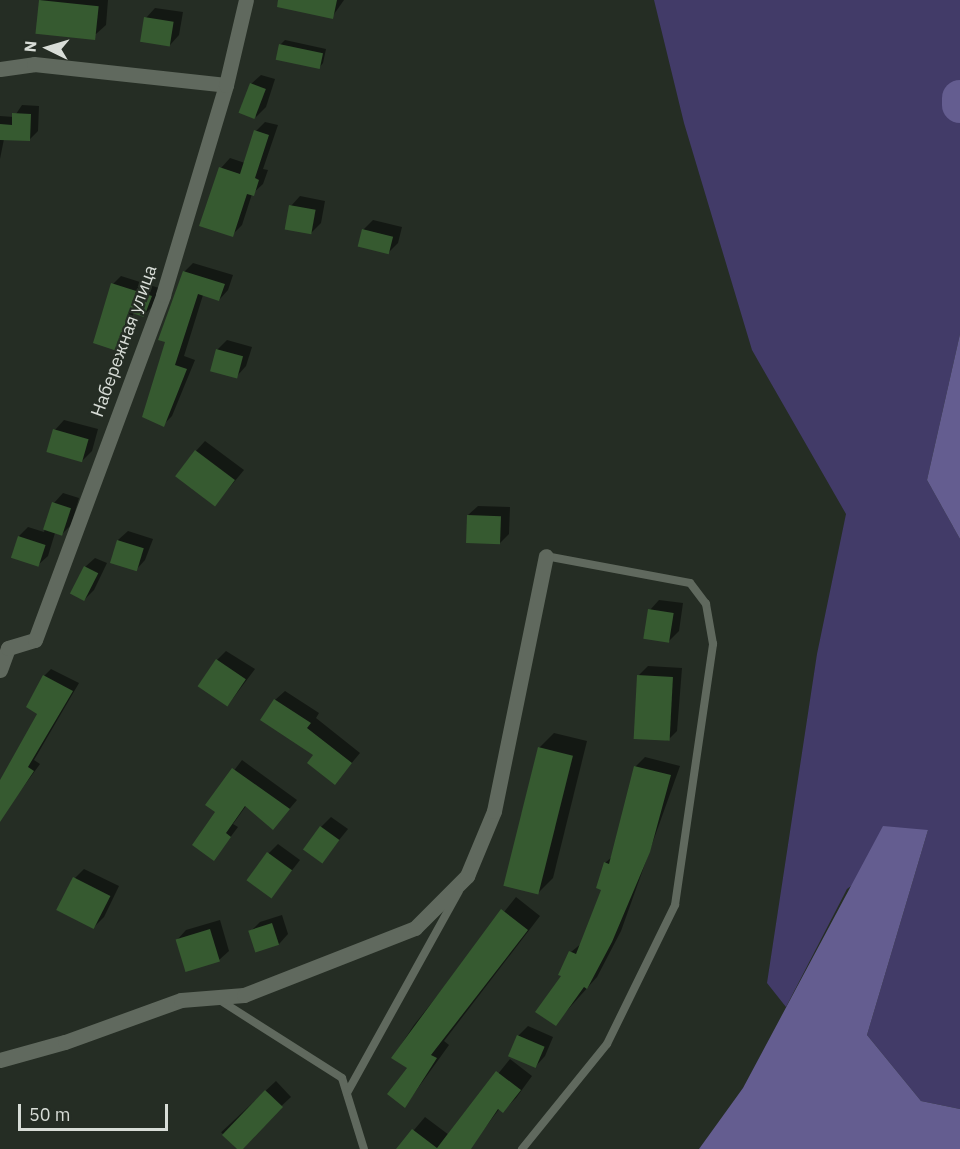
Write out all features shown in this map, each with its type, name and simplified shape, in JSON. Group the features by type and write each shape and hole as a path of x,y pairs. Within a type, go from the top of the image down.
{"street":[{"name":"Набережная улица","path":"0,670 4,646 35,640 163,295 226,85 246,0"},
{"path":"0,69 34,64 226,85"},
{"path":"0,1060 65,1042 181,1000 244,995 415,928 467,876 494,811 546,556"}],"lane":[{"path":"522,1149 607,1044 675,905 713,644 706,604 690,583 546,556"},
{"path":"347,1092 467,876"},
{"path":"215,997 342,1078 364,1149"}],"shaded area":[{"path":"654,0 960,0 960,334 927,480 960,539 960,1109 921,1101 867,1035 928,830 847,889 786,1007 767,983 817,654 846,514 752,350 684,123"},
{"path":"960,334 960,539 927,480"},
{"path":"883,826 928,830 867,1035 921,1101 960,1109 960,1149 699,1149 743,1088"}],"building":[{"path":"39,0 99,6 95,40 35,34"},
{"path":"278,0 337,0 333,19 277,7"},
{"path":"144,17 174,22 170,46 140,42"},
{"path":"279,44 323,53 320,69 276,60"},
{"path":"250,83 266,89 254,119 239,113"},
{"path":"12,113 31,114 30,141 0,140 0,124 12,125"},
{"path":"254,130 269,135 255,178 259,180 254,196 247,194 233,237 199,226 219,167 240,174"},
{"path":"289,205 316,210 311,234 285,230"},
{"path":"362,229 393,237 389,254 358,246"},
{"path":"183,271 225,284 219,301 198,294 175,365 187,369 164,427 142,417 165,342 158,340"},
{"path":"111,283 152,296 144,317 129,312 117,351 93,343"},
{"path":"216,349 243,356 237,378 210,371"},
{"path":"53,429 89,439 82,462 46,452"},
{"path":"195,450 235,480 215,506 175,476"},
{"path":"52,502 71,508 62,536 43,530"},
{"path":"467,515 501,516 500,544 466,543"},
{"path":"18,536 46,545 38,567 11,558"},
{"path":"117,540 144,548 137,571 110,563"},
{"path":"84,566 98,573 84,601 70,594"},
{"path":"648,609 674,613 669,643 643,639"},
{"path":"216,659 246,679 227,706 198,686"},
{"path":"43,675 73,691 28,767 34,771 0,822 0,780 37,714 26,707"},
{"path":"637,675 673,677 670,741 634,739"},
{"path":"274,699 311,723 307,728 352,763 335,785 307,763 313,755 260,720"},
{"path":"538,747 573,756 538,894 503,886"},
{"path":"634,766 671,775 650,852 612,942 587,989 584,987 556,1026 535,1012 561,976 558,975 569,951 576,954 601,890 596,888 604,862 609,864"},
{"path":"232,768 290,809 273,830 245,806 226,833 231,837 214,861 192,845 215,812 205,805"},
{"path":"320,826 339,840 322,864 303,849"},
{"path":"267,852 292,870 272,899 246,880"},
{"path":"73,877 110,896 94,929 56,910"},
{"path":"501,909 528,930 431,1055 437,1058 405,1108 387,1094 407,1068 391,1058"},
{"path":"272,923 279,945 255,953 248,931"},
{"path":"210,929 220,962 186,972 176,940"},
{"path":"517,1035 545,1047 536,1068 508,1056"},
{"path":"496,1071 521,1090 503,1113 498,1109 471,1149 396,1149 412,1129 437,1148"},
{"path":"265,1090 283,1107 243,1149 237,1149 222,1135"}],"waterway":[{"path":"960,98 960,105"}]}
